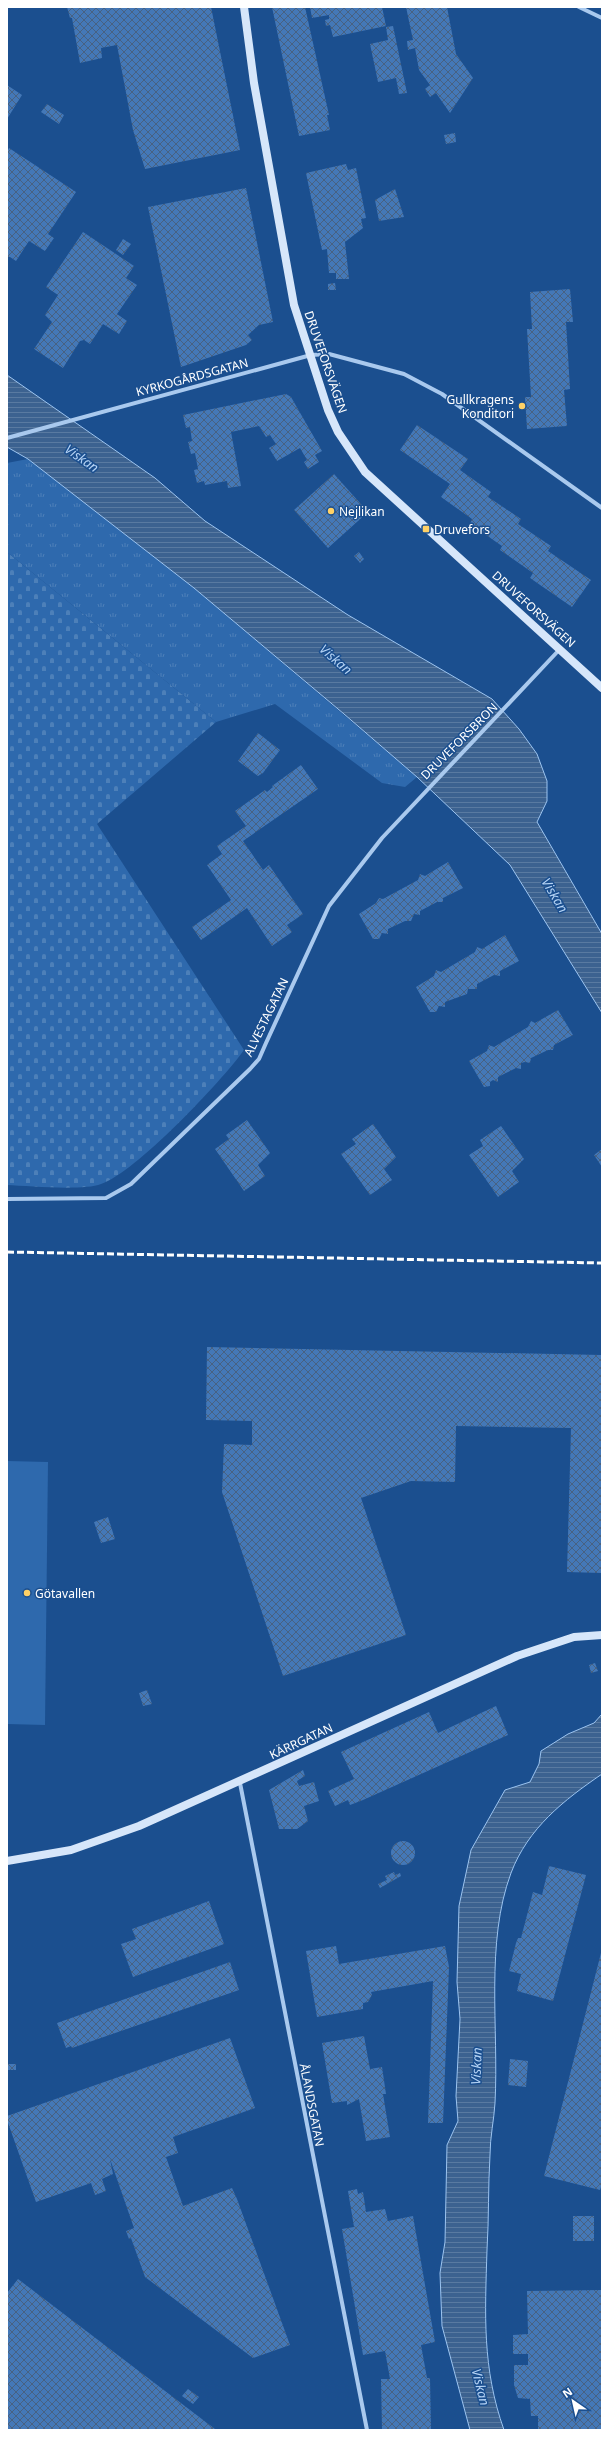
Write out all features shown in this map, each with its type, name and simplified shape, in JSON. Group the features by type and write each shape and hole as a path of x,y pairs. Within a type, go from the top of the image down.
{"street":[{"name":"DRUVEFORSVÄGEN","path":"244,7 254,83 294,305 328,410 338,432 365,472 561,649 602,688"},
{"path":"579,7 602,18"},
{"name":"KYRKOGÅRDSGATAN","path":"7,438 311,354 329,354 404,374 442,394 602,508"},
{"name":"DRUVEFORSBRON","path":"423,793 510,704 561,649"},
{"name":"ALVESTAGATAN","path":"7,1199 76,1200 106,1198 131,1184 250,1068 259,1059 329,906 382,838 423,793"},
{"name":"KÄRRGATAN","path":"7,1861 71,1850 139,1826 240,1783 517,1656 574,1637 602,1635"},
{"name":"ÅLANDSGATAN","path":"240,1783 367,2430"}],"green space":[{"path":"28,459 194,588 417,777 405,787 382,783 275,704 216,722 7,552 7,463"},
{"path":"7,552 216,722 97,824 244,1050 198,1103 155,1145 135,1163 116,1176 101,1184 93,1186 56,1188 7,1185"},
{"name":"Götavallen","path":"7,1461 48,1462 45,1725 7,1724"}],"water":[{"name":"Viskan","path":"7,375 155,478 205,521 348,615 492,699 519,729 537,754 547,781 547,801 537,822 602,934 602,1013 510,865 417,777 194,588 28,459 7,447"},
{"name":"Viskan","path":"602,1714 602,1774 561,1805 537,1829 518,1857 511,1873 503,1900 498,1928 496,1957 496,2074 495,2103 490,2148 486,2274 486,2341 492,2385 504,2430 470,2430 442,2326 440,2273 445,2242 447,2145 458,2121 456,2096 460,2019 457,1982 459,1906 471,1850 505,1790 530,1782 539,1764 541,1751 568,1734 594,1723"}],"building":[{"path":"67,7 211,7 240,150 145,169 133,130 117,45 101,48 102,58 80,63 72,18 70,18"},
{"path":"272,7 305,7 329,115 327,115 330,130 299,136"},
{"path":"310,7 382,7 386,26 333,37 330,25 326,26 325,20 329,19 329,15 312,18"},
{"path":"406,7 447,7 456,54 473,78 450,113 436,93 430,97 425,89 430,85 419,70 415,48 408,50 407,41 413,40"},
{"path":"393,26 407,93 399,94 396,78 378,82 370,44 388,40 386,27"},
{"path":"7,85 22,95 7,119"},
{"path":"47,104 64,115 59,124 41,112"},
{"path":"455,133 456,142 446,144 444,135"},
{"path":"9,148 76,192 48,234 54,238 45,251 29,241 16,261 10,257 7,257 7,152"},
{"path":"346,164 348,170 356,168 366,218 361,219 363,228 345,242 349,279 336,279 336,273 329,273 327,249 322,250 306,173"},
{"path":"246,188 273,322 259,325 248,335 252,340 246,345 181,367 148,207"},
{"path":"395,189 404,217 379,221 375,200"},
{"path":"83,232 134,266 126,278 137,285 117,314 127,321 119,334 103,324 90,344 84,340 80,341 63,368 34,349 52,322 45,315 58,295 46,287"},
{"path":"123,239 131,244 123,255 116,250"},
{"path":"335,283 336,290 328,290 328,284"},
{"path":"570,289 573,322 566,322 570,389 564,390 567,426 527,429 525,397 531,397 527,329 532,329 530,292"},
{"path":"286,394 291,397 322,451 315,455 319,462 308,469 304,462 307,460 300,448 277,461 269,448 276,444 270,435 266,437 259,426 231,432 241,486 228,488 227,481 205,485 204,481 197,483 194,470 198,469 195,453 191,454 188,442 192,441 190,427 186,428 183,415"},
{"path":"417,425 468,459 460,470 491,492 488,497 521,519 518,524 551,546 548,551 591,580 572,607 530,578 533,573 500,550 502,546 470,524 472,519 441,497 450,484 400,450"},
{"name":"Nejlikan","path":"334,474 368,512 328,548 294,510"},
{"path":"359,552 364,559 360,563 354,556"},
{"path":"258,733 280,750 263,773 258,776 238,761"},
{"path":"301,765 318,789 243,841 263,870 269,865 303,914 287,925 292,932 272,946 247,908 201,940 192,927 231,900 207,865 222,854 217,846 246,826 235,811 265,790 267,792 273,787 272,786"},
{"path":"448,862 463,888 443,898 443,902 437,902 420,911 420,915 414,914 411,921 405,921 388,929 388,934 382,933 379,939 373,939 359,914 376,903 379,898 383,899 418,880 420,874 425,876"},
{"path":"505,935 519,961 500,971 500,976 494,975 477,984 477,989 468,989 467,994 445,1002 445,1007 439,1006 436,1012 430,1012 416,987 434,976 436,970 441,972 475,952 477,947 482,949"},
{"path":"558,1010 573,1035 554,1045 553,1050 548,1050 531,1058 530,1063 521,1063 521,1069 516,1068 498,1077 498,1082 493,1080 490,1082 490,1086 484,1087 469,1061 487,1051 489,1045 494,1047 528,1027 531,1021 535,1023"},
{"path":"247,1120 270,1153 258,1165 265,1176 244,1191 215,1149 229,1139 226,1135"},
{"path":"373,1124 396,1157 384,1169 392,1180 370,1195 341,1154 356,1144 352,1139"},
{"path":"501,1126 524,1159 512,1171 519,1182 498,1197 469,1155 483,1146 480,1140"},
{"path":"602,1149 602,1167 594,1155"},
{"path":"207,1347 602,1355 602,1573 567,1572 571,1428 456,1426 455,1482 411,1481 361,1498 406,1635 283,1676 222,1492 224,1444 252,1445 252,1421 206,1420"},
{"path":"108,1517 115,1539 101,1543 94,1522"},
{"path":"595,1663 598,1671 591,1673 589,1665"},
{"path":"147,1690 152,1704 143,1706 139,1693"},
{"path":"496,1706 508,1735 363,1800 350,1805 348,1800 335,1806 328,1791 354,1779 341,1752 429,1712 438,1733"},
{"path":"303,1770 305,1776 297,1781 299,1786 314,1782 319,1801 304,1806 308,1821 297,1829 279,1829 269,1790"},
{"path":"403,1841 408,1842 414,1848 414,1858 408,1864 403,1865 398,1864 392,1858 391,1853 392,1848 398,1842"},
{"path":"549,1866 586,1875 553,2001 517,1991 521,1974 509,1971 516,1943 518,1938 521,1938 533,1892 542,1895"},
{"path":"394,1872 395,1875 400,1873 401,1876 380,1888 378,1884 387,1880 385,1876"},
{"path":"209,1901 224,1944 133,1977 121,1944 136,1939 132,1929"},
{"path":"336,1946 339,1964 445,1946 449,1967 443,2123 428,2123 433,1981 371,1992 372,1995 368,2002 363,2003 363,2009 317,2017 306,1951"},
{"path":"602,1949 602,2184 600,2190 544,2176"},
{"path":"230,1962 239,1990 72,2048 71,2046 66,2048 57,2023"},
{"path":"364,2036 370,2069 382,2067 386,2094 383,2094 390,2137 366,2141 359,2099 347,2105 347,2101 332,2103 322,2043"},
{"path":"230,2038 255,2108 173,2137 178,2153 166,2157 183,2206 232,2188 237,2199 290,2345 253,2358 145,2277 131,2238 129,2239 126,2231 134,2228 110,2159 113,2174 102,2179 106,2191 95,2195 91,2183 36,2202 7,2120 7,2116"},
{"path":"510,2059 528,2061 526,2087 508,2085"},
{"path":"7,2064 16,2064 16,2070 7,2070"},
{"path":"357,2189 358,2194 363,2192 366,2212 385,2209 388,2221 413,2216 435,2342 421,2345 427,2378 430,2378 431,2430 382,2430 381,2379 390,2379 385,2351 363,2355 342,2229 354,2227 348,2191"},
{"path":"573,2216 594,2216 594,2241 573,2241"},
{"path":"18,2279 215,2429 7,2430 7,2293"},
{"path":"602,2280 602,2430 538,2430 538,2416 531,2416 530,2399 518,2398 514,2385 514,2365 528,2365 528,2354 513,2354 513,2335 528,2334 527,2291 601,2290"},
{"path":"188,2389 199,2397 193,2404 182,2396"}],"railway":[{"path":"7,1252 602,1263"}],"place":[{"name":"Gullkragens Konditori","path":"522,406"},
{"name":"Nejlikan","path":"331,511"},
{"name":"Druvefors","path":"426,529"},
{"name":"Götavallen","path":"27,1593"}]}
